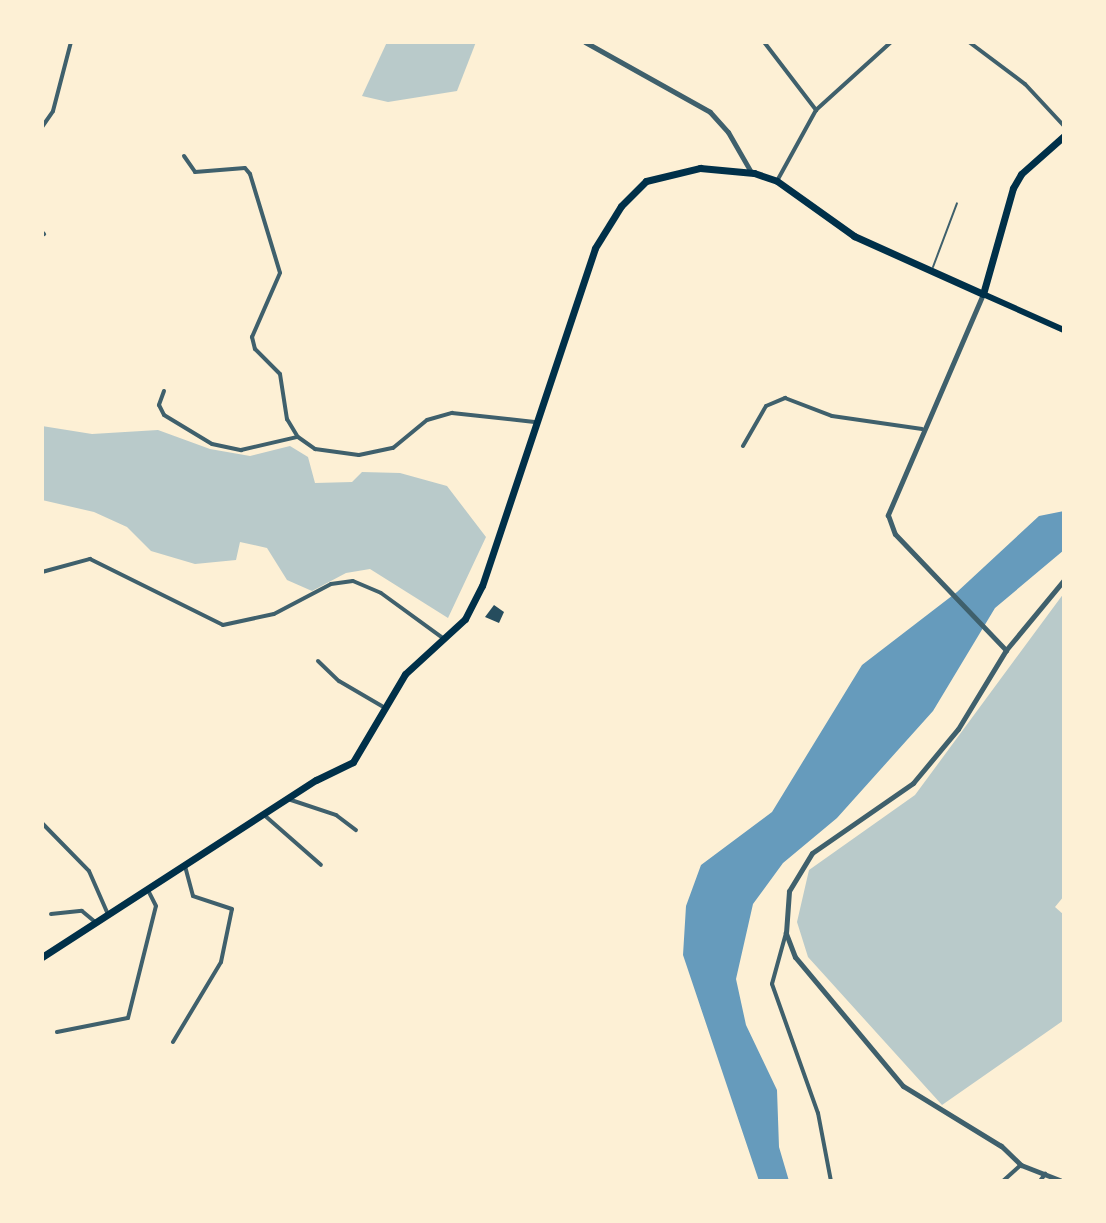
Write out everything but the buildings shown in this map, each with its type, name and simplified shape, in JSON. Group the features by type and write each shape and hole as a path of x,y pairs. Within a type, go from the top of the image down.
{"main road":[{"path":"983,294 1013,188 1021,174 1064,136"},
{"path":"42,957 107,912 185,867 263,814 353,762 382,706 405,674 447,640 482,586 595,248 621,206 655,176 700,168 751,172 777,181 854,236 1064,330"}],"street":[{"path":"42,127 53,111 71,42"},
{"path":"585,42 710,112 728,132 751,172"},
{"path":"764,42 816,110"},
{"path":"777,181 816,110 891,42"},
{"path":"969,42 1025,84 1064,126"},
{"path":"184,156 195,172 245,168 250,174 280,273 252,337 255,349 280,374 287,419 298,437 315,449 359,455 393,448 427,420 452,413 537,422"},
{"path":"983,294 922,429 888,515 895,534 1006,650"},
{"path":"164,391 159,405 164,415 212,444 241,450 298,437"},
{"path":"743,446 766,406 785,398 832,416 922,429"},
{"path":"42,572 90,559 223,625 274,614 331,584 353,581 381,593 447,640"},
{"path":"831,1181 818,1113 772,984 786,933 789,891 812,853 913,783 958,729 1006,650 1064,580"},
{"path":"318,661 339,681 382,706"},
{"path":"288,799 336,815 356,830"},
{"path":"263,814 321,865"},
{"path":"42,823 89,871 107,912"},
{"path":"173,1042 221,962 232,909 193,896 185,867"},
{"path":"57,1032 128,1018 156,906 148,890"},
{"path":"51,914 82,911 94,921"},
{"path":"786,933 795,957 903,1086 1001,1146 1021,1165 1062,1181"},
{"path":"1003,1181 1021,1165"},
{"path":"1040,1181 1045,1174"}],"lane":[{"path":"932,272 957,203"}],"shaded area":[{"path":"387,42 476,42 457,91 388,102 362,96"},
{"path":"42,426 92,434 158,430 210,449 250,456 290,446 308,457 315,483 352,482 362,472 400,473 447,486 486,537 448,618 370,569 346,573 312,591 287,580 267,548 240,542 236,560 195,564 151,551 127,527 94,512 42,500"},
{"path":"1064,593 1064,896 1055,907 1064,915 1064,1020 942,1105 808,957 797,922 809,870 915,795"}],"water":[{"path":"1064,511 1064,550 995,608 933,711 837,818 783,863 753,904 736,979 746,1025 777,1090 779,1147 789,1181 759,1181 683,955 686,906 701,865 772,812 862,665 957,592 1039,516"}]}
